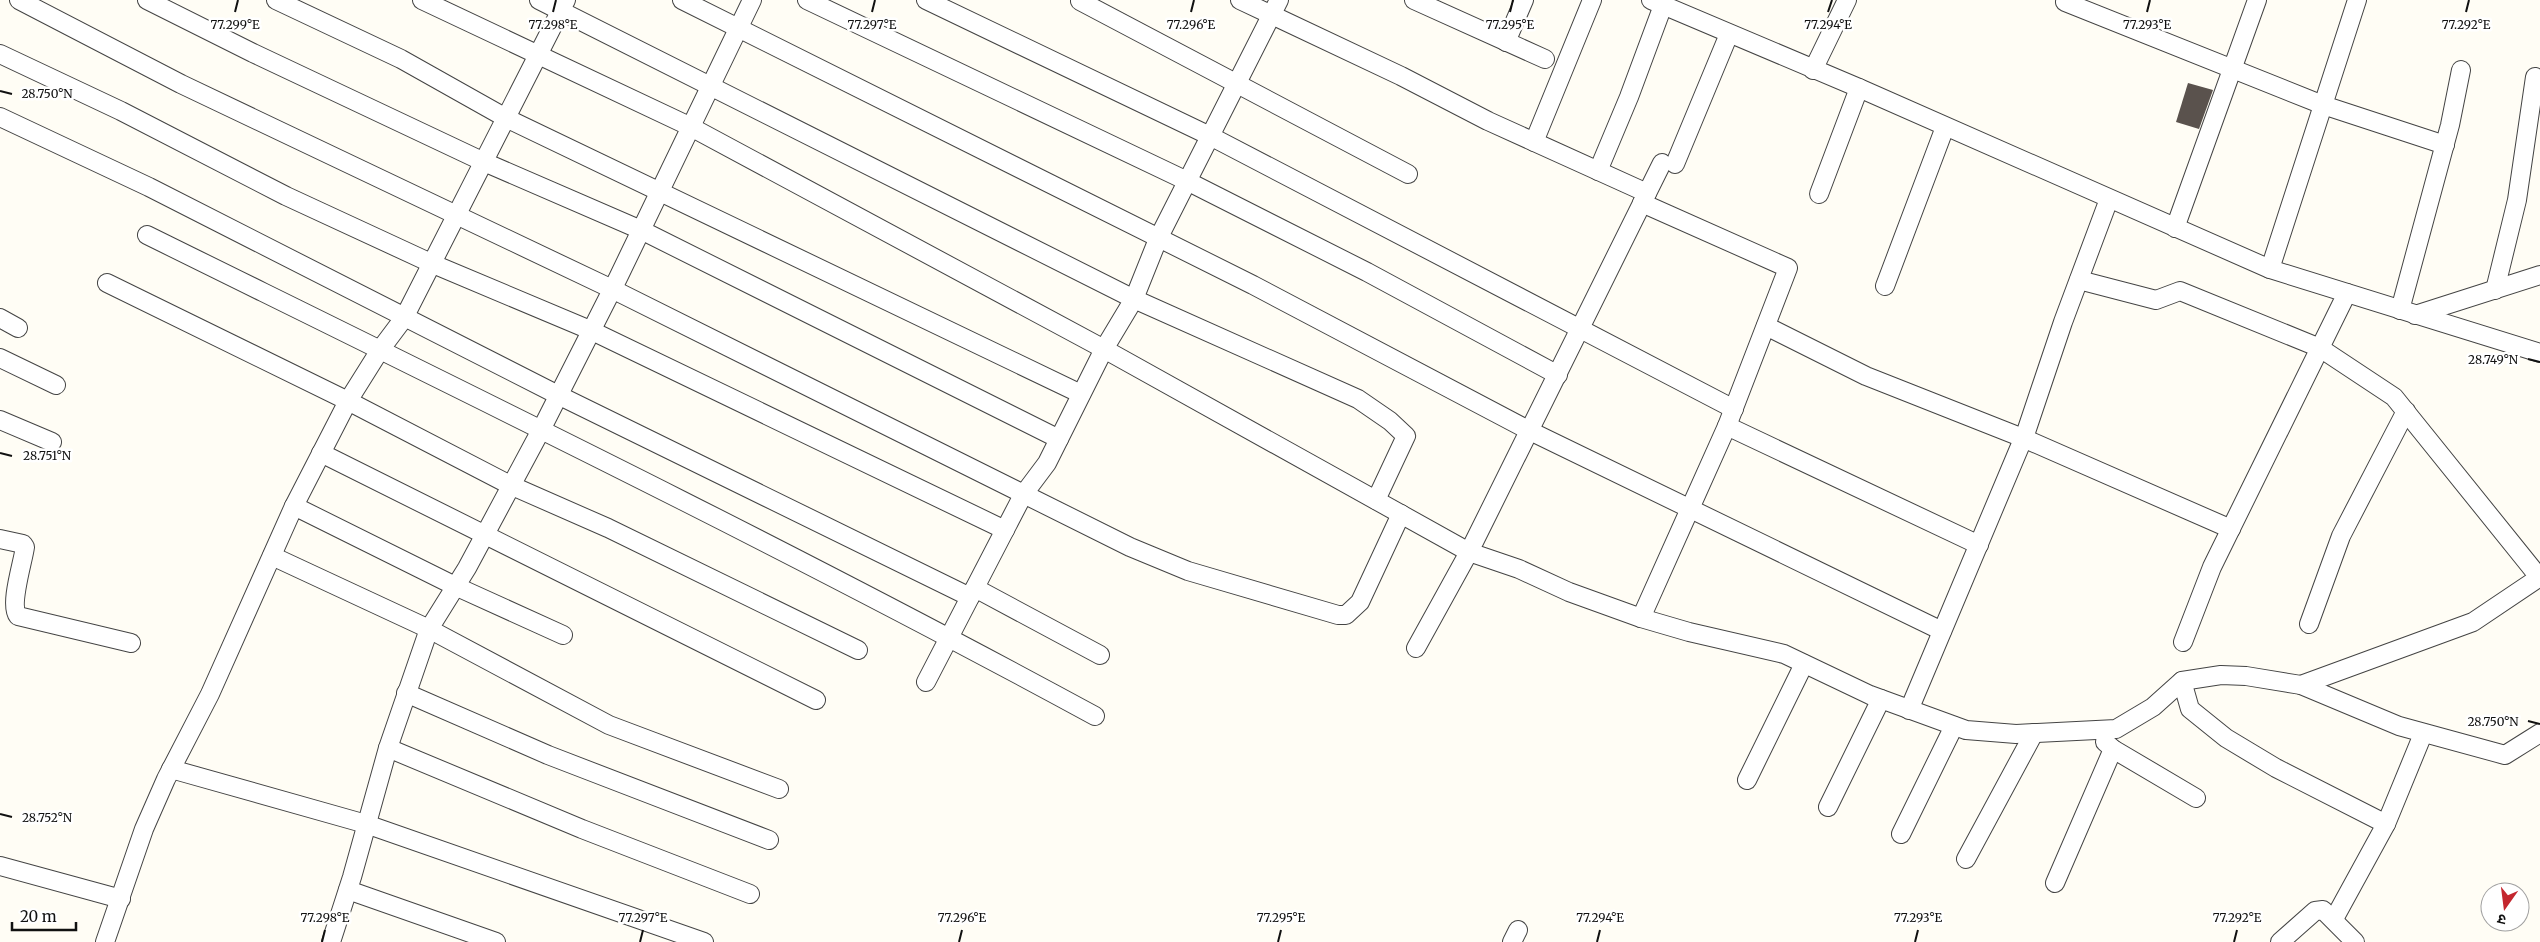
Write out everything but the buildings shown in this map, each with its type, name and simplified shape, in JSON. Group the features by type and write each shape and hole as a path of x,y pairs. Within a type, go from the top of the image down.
{"street":[{"path":"19,0 181,84 612,289 1023,495 1157,559 1217,580 1338,616 1346,615 1360,602 1401,514"},
{"path":"147,0 253,54 484,162 640,230 1059,439"},
{"path":"276,0 401,59 506,118 1081,394"},
{"path":"422,0 690,126 1104,349 1469,552 1518,569 1569,592 1641,618 1689,632 1784,654 1909,710 1954,726 1992,734 2116,729 2153,707 2182,681 2221,675 2238,675 2300,685 2341,704 2424,734 2505,755 2540,733"},
{"path":"539,0 564,6 709,86 1134,299 1358,399 1390,420 1406,436 1376,500"},
{"path":"682,0 1253,285 1530,431 1942,631"},
{"path":"331,942 348,890 388,748 428,629 486,534 510,485 541,430 612,289 752,0"},
{"path":"807,0 1187,181 1367,272 1558,375"},
{"path":"926,0 1210,136 1415,240 1734,409"},
{"path":"1240,0 1275,7 1534,142 1598,171 1645,198 1788,268 1727,426 1692,509 1641,618"},
{"path":"1414,0 1451,7 1506,42 1544,59"},
{"path":"1506,42 1524,0"},
{"path":"1534,142 1592,0"},
{"path":"1813,70 1847,0"},
{"path":"2175,228 2257,0"},
{"path":"2270,269 2356,0"},
{"path":"1080,1 1408,174"},
{"path":"1598,171 1629,97 1659,2 2270,269 2540,354"},
{"path":"2065,2 2323,105 2445,145"},
{"path":"105,942 144,829 171,769 210,694 294,506 348,401 380,350 404,318 458,215 538,53 564,6"},
{"path":"926,682 1023,495 1047,463 1104,349 1134,299 1158,239 1275,7"},
{"path":"1416,648 1469,552 1645,198 1668,164 1729,34"},
{"path":"0,54 121,111 286,196 433,264 590,330 1005,530"},
{"path":"2407,312 2461,70"},
{"path":"2495,290 2517,200 2535,77"},
{"path":"1819,194 1858,88"},
{"path":"0,118 149,187 558,395 1100,655"},
{"path":"1885,286 1945,127"},
{"path":"1909,710 2024,438 2109,199"},
{"path":"147,235 541,430 949,637 1095,716"},
{"path":"2407,312 2495,290 2540,275"},
{"path":"2079,280 2156,300 2180,290 2320,348 2394,397 2539,577 2473,622 2300,685"},
{"path":"107,283 348,401 510,485 608,528 858,650"},
{"path":"2183,642 2212,568 2347,293"},
{"path":"0,318 18,328"},
{"path":"1766,326 1866,376 2024,438 2231,528"},
{"path":"0,358 56,385"},
{"path":"2309,624 2341,536 2406,411"},
{"path":"0,420 52,442"},
{"path":"1727,426 1979,545"},
{"path":"322,453 816,700"},
{"path":"294,506 455,586 563,635"},
{"path":"0,539 23,544 25,547 15,604 15,612 18,616 131,643"},
{"path":"272,556 428,629 595,718 779,789"},
{"path":"1747,780 1804,664"},
{"path":"2182,681 2190,710 2226,738 2276,768 2386,824"},
{"path":"406,693 548,754 769,840"},
{"path":"1828,807 1881,699"},
{"path":"1901,834 1954,726"},
{"path":"2093,730 2113,749 2196,798"},
{"path":"1966,859 2034,733"},
{"path":"2334,919 2386,824 2424,734"},
{"path":"388,748 582,829 750,894"},
{"path":"2054,883 2113,749"},
{"path":"171,769 366,824 704,942"},
{"path":"0,866 121,899"},
{"path":"348,890 496,942"},
{"path":"2280,942 2315,910 2322,910 2334,919 2355,942"}]}
